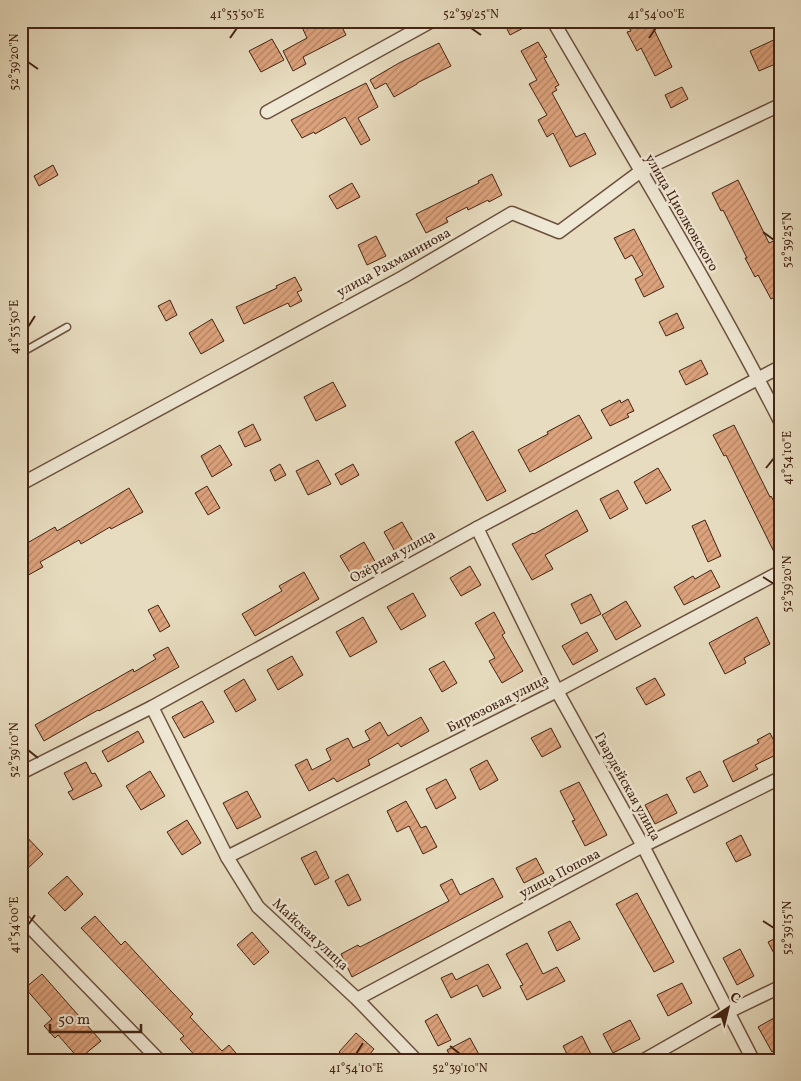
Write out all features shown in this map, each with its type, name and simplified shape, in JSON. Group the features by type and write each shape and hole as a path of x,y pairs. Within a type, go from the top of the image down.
{"street":[{"path":"267,112 432,21"},
{"name":"улица Циолковского","path":"553,21 641,171 758,378 780,421"},
{"name":"улица Рахманинова","path":"21,484 395,281 512,213 559,232 641,171 780,105"},
{"name":"Озёрная улица","path":"21,774 152,707 477,528 780,368"},
{"name":"Гвардейская улица","path":"477,528 556,691 643,846 753,1060"},
{"name":"Бирюзовая улица","path":"228,857 556,691 780,572"},
{"name":"Майская улица","path":"152,707 228,857 258,907 357,999 416,1060"},
{"name":"улица Попова","path":"357,999 643,846 780,778"},
{"path":"21,918 159,1060"},
{"path":"644,1060 728,1012 780,987"}],"lane":[{"path":"21,353 67,327"}],"building":[{"path":"308,21 339,21 346,35 303,57 306,64 293,71 283,51 307,38 301,25"},
{"path":"503,21 537,21 510,35"},
{"path":"625,21 650,21 672,67 655,76 641,48 637,51 627,32 631,31"},
{"path":"780,37 780,62 759,71 750,51"},
{"path":"272,39 284,60 261,72 249,51"},
{"path":"538,42 547,57 544,58 559,85 555,87 557,90 552,93 576,137 585,133 596,154 570,167 553,133 547,137 538,120 547,115 529,84 537,80 521,51"},
{"path":"439,43 451,66 394,97 386,83 375,89 370,80"},
{"path":"366,83 378,107 358,118 370,140 361,145 345,117 315,134 314,132 302,138 291,120"},
{"path":"682,87 688,99 671,108 665,95"},
{"path":"53,165 58,175 39,186 34,176"},
{"path":"492,174 502,195 468,210 467,207 446,218 448,222 426,233 416,214 479,183 478,181"},
{"path":"738,180 769,243 780,238 780,294 771,299 758,275 755,277 723,210 721,211 712,193"},
{"path":"352,183 360,197 337,209 329,196"},
{"path":"634,229 664,287 644,297 635,279 643,275 632,255 625,259 614,238"},
{"path":"376,236 386,256 367,265 358,245"},
{"path":"295,277 302,290 297,292 302,301 290,307 288,303 244,324 236,307 277,288 276,286"},
{"path":"170,300 177,315 166,321 158,306"},
{"path":"677,313 684,328 666,336 659,322"},
{"path":"212,319 224,341 201,354 189,333"},
{"path":"701,360 708,374 686,385 679,371"},
{"path":"333,382 346,406 316,421 304,397"},
{"path":"628,399 634,411 627,414 629,417 610,426 601,410 620,400 621,403"},
{"path":"579,415 592,438 530,472 518,450"},
{"path":"253,424 261,440 245,447 238,432"},
{"path":"734,425 780,513 780,564 726,455 724,456 713,435"},
{"path":"473,431 506,491 487,501 455,442"},
{"path":"220,445 232,465 212,477 201,456"},
{"path":"318,460 331,484 308,495 296,471"},
{"path":"280,464 286,475 275,481 270,470"},
{"path":"353,464 359,475 341,485 335,474"},
{"path":"658,468 671,490 646,504 634,482"},
{"path":"207,486 220,508 208,515 195,493"},
{"path":"129,488 143,512 111,529 110,527 81,544 79,540 40,562 43,567 21,579 21,528 29,542 55,527 57,531"},
{"path":"618,490 628,509 610,519 600,499"},
{"path":"577,510 588,531 545,555 553,569 532,580 512,544"},
{"path":"705,520 721,556 708,562 692,526"},
{"path":"402,522 415,545 397,555 384,532"},
{"path":"364,542 377,565 354,579 340,556"},
{"path":"470,566 481,585 461,596 450,578"},
{"path":"711,570 720,587 684,605 674,587 693,576 695,579"},
{"path":"304,572 319,599 255,636 242,614 282,591 279,586"},
{"path":"413,593 426,616 401,630 387,607"},
{"path":"591,594 601,614 581,624 571,604"},
{"path":"626,601 641,626 616,640 602,615"},
{"path":"158,605 170,626 160,632 148,610"},
{"path":"494,612 505,633 502,635 523,671 502,683 489,661 495,658 475,623"},
{"path":"363,617 377,642 350,657 336,632"},
{"path":"757,617 770,644 744,658 746,663 725,674 709,643"},
{"path":"587,632 598,651 573,665 562,646"},
{"path":"168,647 179,667 44,741 35,725 133,669 134,672 156,659 153,655"},
{"path":"292,656 303,675 278,690 267,670"},
{"path":"444,661 457,683 442,692 429,669"},
{"path":"655,678 665,695 646,705 636,688"},
{"path":"244,679 256,700 236,712 224,691"},
{"path":"202,701 214,722 184,738 172,717"},
{"path":"421,717 429,731 401,747 398,743 368,760 370,765 337,782 334,778 309,791 295,765 307,759 312,770 331,760 326,749 348,738 353,748 370,740 365,731 380,722 388,736"},
{"path":"551,728 561,747 542,757 531,738"},
{"path":"138,731 144,742 108,762 102,751"},
{"path":"770,733 780,753 755,765 758,769 733,782 723,761 759,743 757,740"},
{"path":"487,760 498,780 480,790 470,769"},
{"path":"86,762 92,774 95,773 102,786 73,800 68,792 73,790 64,773"},
{"path":"150,771 165,796 141,810 126,786"},
{"path":"700,771 708,786 694,793 686,778"},
{"path":"446,779 456,798 436,809 426,789"},
{"path":"579,782 607,835 585,846 572,821 575,820 560,791"},
{"path":"247,791 261,817 237,829 223,803"},
{"path":"667,794 677,813 655,824 645,805"},
{"path":"406,801 421,828 426,826 437,847 423,854 409,826 397,832 387,811"},
{"path":"187,820 201,843 182,855 167,832"},
{"path":"21,831 43,854 26,870 21,865"},
{"path":"741,835 751,855 736,862 726,843"},
{"path":"316,851 329,878 315,885 301,858"},
{"path":"536,858 544,873 524,883 516,868"},
{"path":"348,874 361,900 348,906 335,881"},
{"path":"67,876 83,894 65,911 48,893"},
{"path":"493,878 503,897 352,977 341,954 358,945 360,947 449,901 440,885 452,879 460,895"},
{"path":"637,893 674,962 654,972 616,904"},
{"path":"95,916 121,945 125,941 193,1014 190,1017 222,1051 229,1045 242,1060 199,1060 180,1039 184,1036 81,928"},
{"path":"570,921 580,939 557,951 548,932"},
{"path":"252,932 269,952 254,965 237,945"},
{"path":"780,936 780,965 768,942"},
{"path":"527,943 543,974 557,967 565,981 527,1000 520,986 523,985 506,954"},
{"path":"740,949 754,976 737,985 723,958"},
{"path":"488,964 501,988 483,997 477,985 451,998 441,978 452,973 456,980"},
{"path":"42,974 101,1041 79,1059 58,1035 55,1038 44,1026 52,1019 25,988"},
{"path":"682,983 692,1003 668,1016 657,995"},
{"path":"437,1014 451,1040 438,1046 425,1021"},
{"path":"774,1018 780,1028 780,1048 772,1052 758,1027"},
{"path":"630,1020 640,1039 613,1053 603,1034"},
{"path":"356,1033 374,1049 365,1060 348,1060 339,1052"},
{"path":"582,1036 594,1060 570,1060 563,1046"},
{"path":"470,1038 482,1060 452,1060 447,1050"}]}
